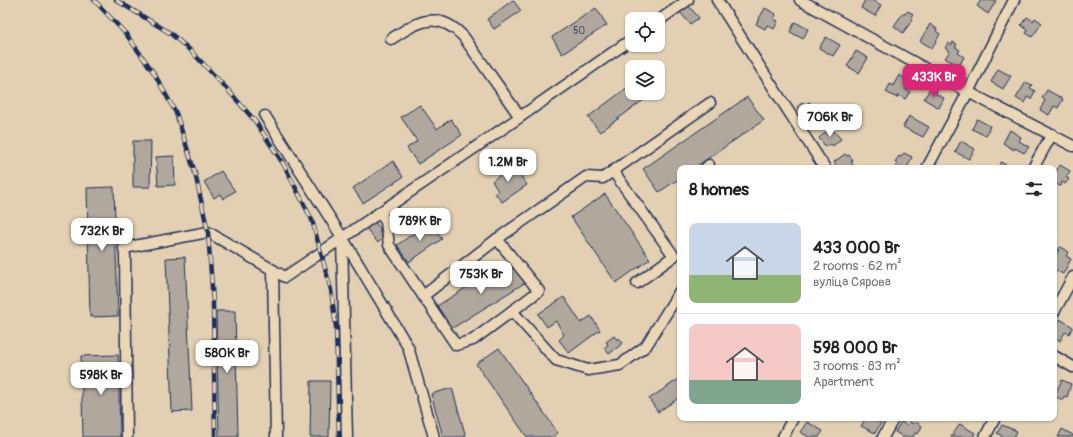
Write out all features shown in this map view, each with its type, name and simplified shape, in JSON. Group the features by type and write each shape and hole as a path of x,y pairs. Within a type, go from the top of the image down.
{"street":[{"path":"665,16 688,0"},
{"path":"717,0 824,165"},
{"path":"800,0 968,92 1073,146"},
{"path":"929,165 968,92 1011,1"},
{"path":"391,39 416,24 429,20 455,28 463,36 520,117"},
{"path":"127,437 124,248 208,232 285,277 625,44"},
{"path":"423,296 497,239 586,177 603,178 710,103"},
{"path":"265,116 342,237 408,347 434,437"},
{"path":"1035,165 1052,134"},
{"path":"613,171 674,256 637,283"},
{"path":"380,212 386,222 389,245 456,346 473,340 539,291 497,239"},
{"path":"342,237 347,437"},
{"path":"272,270 276,437"},
{"path":"1057,306 1073,277"},
{"path":"512,311 556,360 588,370 620,365 646,346 677,296"},
{"path":"1057,358 1073,366"},
{"path":"782,437 791,421"},
{"path":"883,437 892,421"},
{"path":"985,437 993,421"}],"building":[{"path":"513,0 521,11 494,29 487,19"},
{"path":"865,0 872,0 881,5 875,16 861,8"},
{"path":"981,0 996,1 988,14 977,6"},
{"path":"688,5 699,18 690,24 679,11"},
{"path":"596,8 607,25 562,54 552,37"},
{"path":"765,8 776,14 774,19 778,21 774,29 767,25 765,29 756,24"},
{"path":"908,11 913,14 911,17 913,19 903,33 894,26 903,13 905,14"},
{"path":"1027,17 1033,21 1035,18 1042,23 1032,37 1026,33 1028,30 1021,25"},
{"path":"795,22 808,29 803,39 790,32"},
{"path":"930,24 937,29 936,31 940,34 932,48 920,41"},
{"path":"826,37 840,45 833,56 819,48"},
{"path":"953,42 957,44 955,47 960,50 958,53 964,57 959,66 945,58 950,51 945,48 948,43 951,45"},
{"path":"856,51 868,58 859,73 847,66"},
{"path":"998,69 1011,76 1003,89 991,82"},
{"path":"899,75 909,81 905,89 910,92 905,99 898,95 897,98 886,92 890,84 893,86"},
{"path":"1026,82 1032,85 1030,88 1035,91 1031,99 1027,97 1024,103 1016,98"},
{"path":"931,87 937,91 936,94 944,98 939,108 924,99"},
{"path":"625,89 625,100 643,100 600,132 588,117"},
{"path":"1047,90 1063,99 1058,108 1054,106 1049,115 1040,110 1045,100 1042,98"},
{"path":"747,97 764,120 698,165 677,165 677,180 659,192 643,169"},
{"path":"803,102 805,105 809,102 818,115 808,122 797,107"},
{"path":"420,105 437,129 451,119 462,135 418,164 407,148 417,141 401,117"},
{"path":"909,116 929,127 923,137 903,127"},
{"path":"977,119 990,126 986,136 972,129"},
{"path":"831,128 841,139 833,146 831,144 826,147 819,138"},
{"path":"1010,130 1021,137 1019,141 1029,147 1024,153 1015,148 1014,150 1003,143"},
{"path":"133,141 151,141 150,187 133,187"},
{"path":"961,141 975,149 969,159 955,152"},
{"path":"904,153 912,157 908,165 896,165 895,162 899,156 901,157"},
{"path":"845,154 847,156 849,155 853,160 851,162 853,165 836,165 834,162"},
{"path":"174,156 175,185 158,186 156,157"},
{"path":"393,161 403,177 363,203 353,188"},
{"path":"513,165 527,185 502,202 495,193 498,191 492,181 500,175 497,171 503,167 506,170"},
{"path":"1060,165 1070,171 1066,177 1069,179 1065,184 1062,182 1060,186 1057,184 1057,170"},
{"path":"221,171 235,191 223,199 220,194 214,198 204,182"},
{"path":"114,187 118,316 90,317 87,188"},
{"path":"605,194 650,259 616,283 571,217"},
{"path":"374,221 381,230 379,232 383,238 378,243 365,227"},
{"path":"430,222 442,239 409,262 397,245"},
{"path":"1060,247 1069,252 1066,256 1071,259 1063,274 1057,271 1057,252"},
{"path":"185,257 192,411 172,412 166,258"},
{"path":"507,262 511,269 517,266 526,282 451,329 437,306"},
{"path":"564,297 581,323 591,316 600,330 569,353 559,340 564,335 556,321 547,327 538,314"},
{"path":"216,311 235,311 238,437 219,437"},
{"path":"1060,319 1073,327 1069,334 1065,332 1060,341 1057,339 1057,324"},
{"path":"614,336 617,340 619,338 623,343 609,354 604,348 608,345 606,342"},
{"path":"499,348 558,433 552,437 527,437 476,364"},
{"path":"118,355 120,437 83,437 81,356"},
{"path":"677,380 677,399 658,412 649,399"},
{"path":"1062,380 1071,384 1067,397 1064,396 1063,400 1057,397 1057,390"},
{"path":"311,381 330,381 329,437 310,437"},
{"path":"452,388 466,437 443,437 431,394"},
{"path":"864,421 877,421 881,423 875,433 861,426"},
{"path":"807,422 823,431 819,437 809,437 800,432"},
{"path":"901,422 907,425 910,422 914,424 916,422 922,426 918,434 915,433 913,437 901,437 902,436 895,432"},
{"path":"960,424 975,433 973,437 951,437"},
{"path":"1002,425 1017,431 1014,437 1002,437 997,433"},
{"path":"1062,429 1073,435 1073,437 1058,437"}],"railway":[{"path":"94,0 126,34 154,73 176,113 195,173 208,232 213,302 215,437"},
{"path":"116,0 170,33 191,51 255,121 284,165 312,220 331,290 336,327 339,437"}]}
